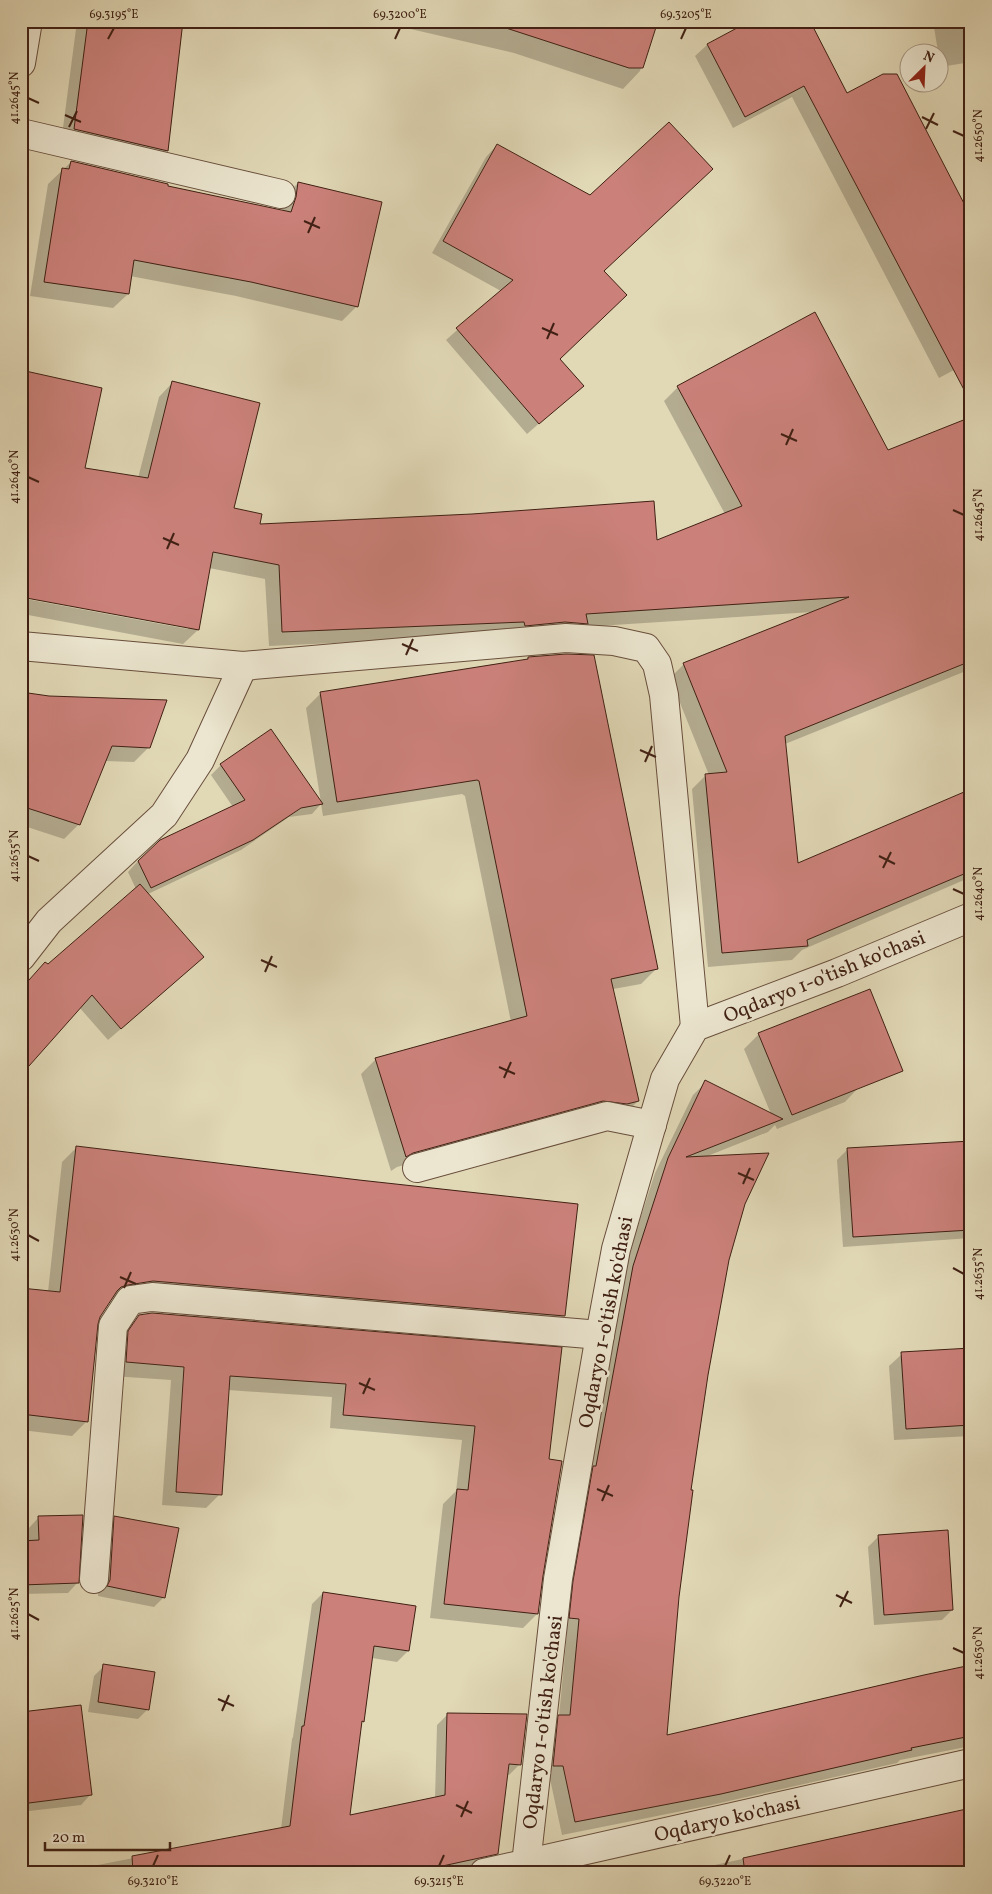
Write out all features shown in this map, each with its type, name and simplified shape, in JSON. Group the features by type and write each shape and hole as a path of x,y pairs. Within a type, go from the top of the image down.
{"street":[{"path":"21,63 28,21"},
{"path":"21,134 281,194"},
{"path":"21,646 244,666 566,638 614,641 646,648 657,664 664,696 695,1027"},
{"path":"21,957 49,921 164,816 200,760 244,666"},
{"name":"Oqdaryo 1-o'tish ko'chasi","path":"525,1868 558,1579 600,1335 616,1249 665,1079 695,1027 837,973 971,917"},
{"path":"417,1168 607,1116 652,1125"},
{"path":"94,1579 113,1326 130,1300 152,1297 600,1335"},
{"name":"Oqdaryo ko'chasi","path":"484,1873 525,1868 971,1763"}],"building":[{"path":"88,21 183,21 168,151 74,129"},
{"path":"508,21 658,21 643,68 629,68 506,28"},
{"path":"750,21 810,21 847,93 883,74 897,74 900,80 900,92 906,92 971,217 971,403 804,86 745,117 707,44"},
{"path":"669,122 713,169 604,271 627,295 560,359 584,386 539,424 456,328 513,280 443,241 497,144 590,195"},
{"path":"71,161 168,184 168,186 291,212 298,182 382,202 358,307 251,282 134,260 129,294 44,282 62,168 69,169"},
{"path":"815,312 888,450 971,417 971,661 785,736 798,863 971,789 971,871 807,940 808,946 722,953 705,774 727,772 683,663 849,597 586,614 588,624 565,622 525,626 524,622 282,632 279,565 213,552 199,630 21,597 21,370 102,388 85,468 148,478 172,381 260,403 234,508 262,514 260,524 472,514 654,501 657,540 742,506 677,386"},
{"path":"566,654 594,655 658,969 611,979 639,1101 627,1104 603,1101 413,1153 406,1157 375,1058 527,1016 479,781 337,802 320,692 528,659 528,657"},
{"path":"21,692 49,696 167,700 150,748 112,746 80,825 21,806"},
{"path":"271,729 323,804 301,808 253,840 151,888 138,861 160,840 245,800 220,764"},
{"path":"140,884 204,957 121,1029 92,995 21,1075 21,989 45,962 48,964"},
{"path":"870,989 903,1071 792,1115 758,1033"},
{"path":"705,1080 783,1119 686,1157 769,1153 745,1204 729,1260 708,1375 691,1490 693,1490 679,1597 667,1735 971,1665 971,1736 911,1748 912,1750 721,1794 575,1822 563,1766 553,1766 558,1715 570,1715 579,1619 569,1618 573,1581 593,1466 596,1466 633,1266 668,1158"},
{"path":"971,1141 971,1230 853,1237 847,1148"},
{"path":"76,1146 578,1204 565,1316 153,1281 128,1285 121,1287 117,1291 100,1317 88,1422 21,1414 21,1288 60,1292"},
{"path":"152,1313 562,1347 549,1459 562,1461 538,1614 444,1604 457,1489 468,1490 475,1426 343,1415 346,1384 230,1376 222,1495 176,1492 184,1367 126,1362 128,1331 139,1315"},
{"path":"971,1348 971,1425 906,1429 901,1352"},
{"path":"83,1515 79,1583 21,1585 21,1541 39,1540 38,1516"},
{"path":"114,1516 179,1528 165,1598 107,1586 110,1580"},
{"path":"948,1530 953,1610 884,1615 878,1535"},
{"path":"323,1592 416,1606 409,1651 374,1646 350,1815 445,1795 447,1713 527,1714 521,1765 509,1764 498,1854 410,1873 133,1873 132,1856 290,1826 302,1726 304,1726"},
{"path":"103,1664 155,1672 149,1710 98,1702"},
{"path":"81,1705 92,1795 21,1804 21,1712"},
{"path":"971,1808 971,1873 745,1873 743,1858"}]}
